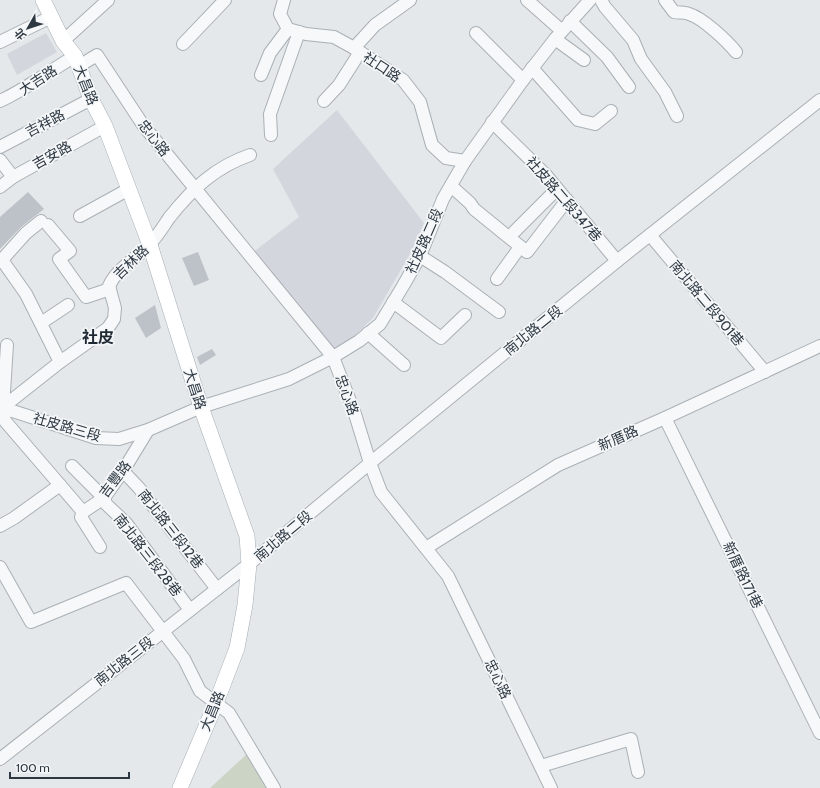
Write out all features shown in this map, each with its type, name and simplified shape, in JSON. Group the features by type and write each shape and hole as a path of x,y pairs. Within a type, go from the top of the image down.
{"main road":[{"name":"大昌路","path":"43,0 63,41 77,61 91,99 105,126 150,245 200,407 247,536 249,564 237,648 216,703 180,788"}],"street":[{"path":"63,41 108,0"},
{"path":"183,44 225,0"},
{"path":"284,0 280,14 294,31"},
{"path":"324,100 339,85 357,50 375,25 410,0"},
{"path":"527,0 558,35 584,60"},
{"name":"社皮路二段","path":"200,407 289,379 333,357 359,341 380,324 420,256 443,199 465,161 532,68 558,35 590,0"},
{"path":"601,0 605,7 633,40 641,59 665,92 678,116"},
{"path":"665,0 674,12 690,14 704,23 724,38 736,52"},
{"path":"0,42 51,17"},
{"path":"570,21 606,57 629,86"},
{"path":"261,75 270,53 294,31"},
{"path":"272,135 270,114 294,31"},
{"name":"社口路","path":"294,31 334,37 403,80 420,102 432,145 446,158 465,161"},
{"path":"476,33 523,80"},
{"name":"忠心路","path":"77,61 97,55 143,125 333,357 355,414 381,492 448,576 551,788"},
{"name":"大吉路","path":"0,101 19,93 43,76 77,61"},
{"path":"532,68 578,120 595,124 612,112"},
{"name":"吉祥路","path":"0,147 91,99"},
{"name":"南北路二段","path":"249,564 370,462 617,261 820,100"},
{"name":"社皮路二段347巷","path":"492,122 546,175 617,261"},
{"name":"吉安路","path":"0,187 13,177 105,126"},
{"name":"吉林路","path":"1,407 108,328 114,319 115,308 109,286 112,279 122,268 150,245 181,203 195,188 218,170 234,161 250,155"},
{"path":"0,160 13,177"},
{"path":"450,186 470,203 474,209 527,252 567,200"},
{"path":"80,216 128,189"},
{"path":"514,232 557,189"},
{"path":"60,362 26,294 1,261 26,233 45,223 70,251 59,259 86,297 110,289"},
{"name":"南北路二段901巷","path":"650,235 765,372"},
{"path":"497,279 520,247"},
{"path":"420,256 445,272 499,312"},
{"path":"393,302 441,338 465,315"},
{"path":"41,323 68,305"},
{"path":"368,333 404,365"},
{"path":"7,345 1,407 5,421 83,512 81,517 100,547"},
{"name":"新厝路","path":"426,548 558,465 665,418 820,346"},
{"name":"社皮路三段","path":"1,407 96,438 119,439 148,430 200,407"},
{"name":"新厝路171巷","path":"665,418 820,733"},
{"name":"吉豐路","path":"83,512 104,498 123,471 148,430"},
{"name":"南北路三段28巷","path":"72,466 104,498 106,504 126,523 190,610"},
{"name":"南北路三段12巷","path":"123,471 139,488 217,588"},
{"path":"0,526 14,518 60,485"},
{"name":"南北路三段","path":"0,759 249,564"},
{"path":"0,567 31,622 126,583 184,658 200,691 229,713 274,788"},
{"path":"541,766 631,739 638,772"}],"shaded area":[{"path":"46,33 57,52 17,75 7,54"},
{"path":"337,110 424,223 410,254 373,318 331,358 248,256 299,217 273,169"},
{"path":"248,753 269,788 210,788"}],"building":[{"path":"28,192 44,209 21,227 0,249 0,217"},
{"path":"198,252 209,280 194,286 182,258"},
{"path":"155,305 161,328 146,338 135,318"},
{"path":"212,349 216,355 200,365 197,357"}],"district":[{"name":"社皮","path":"98,337"}]}
